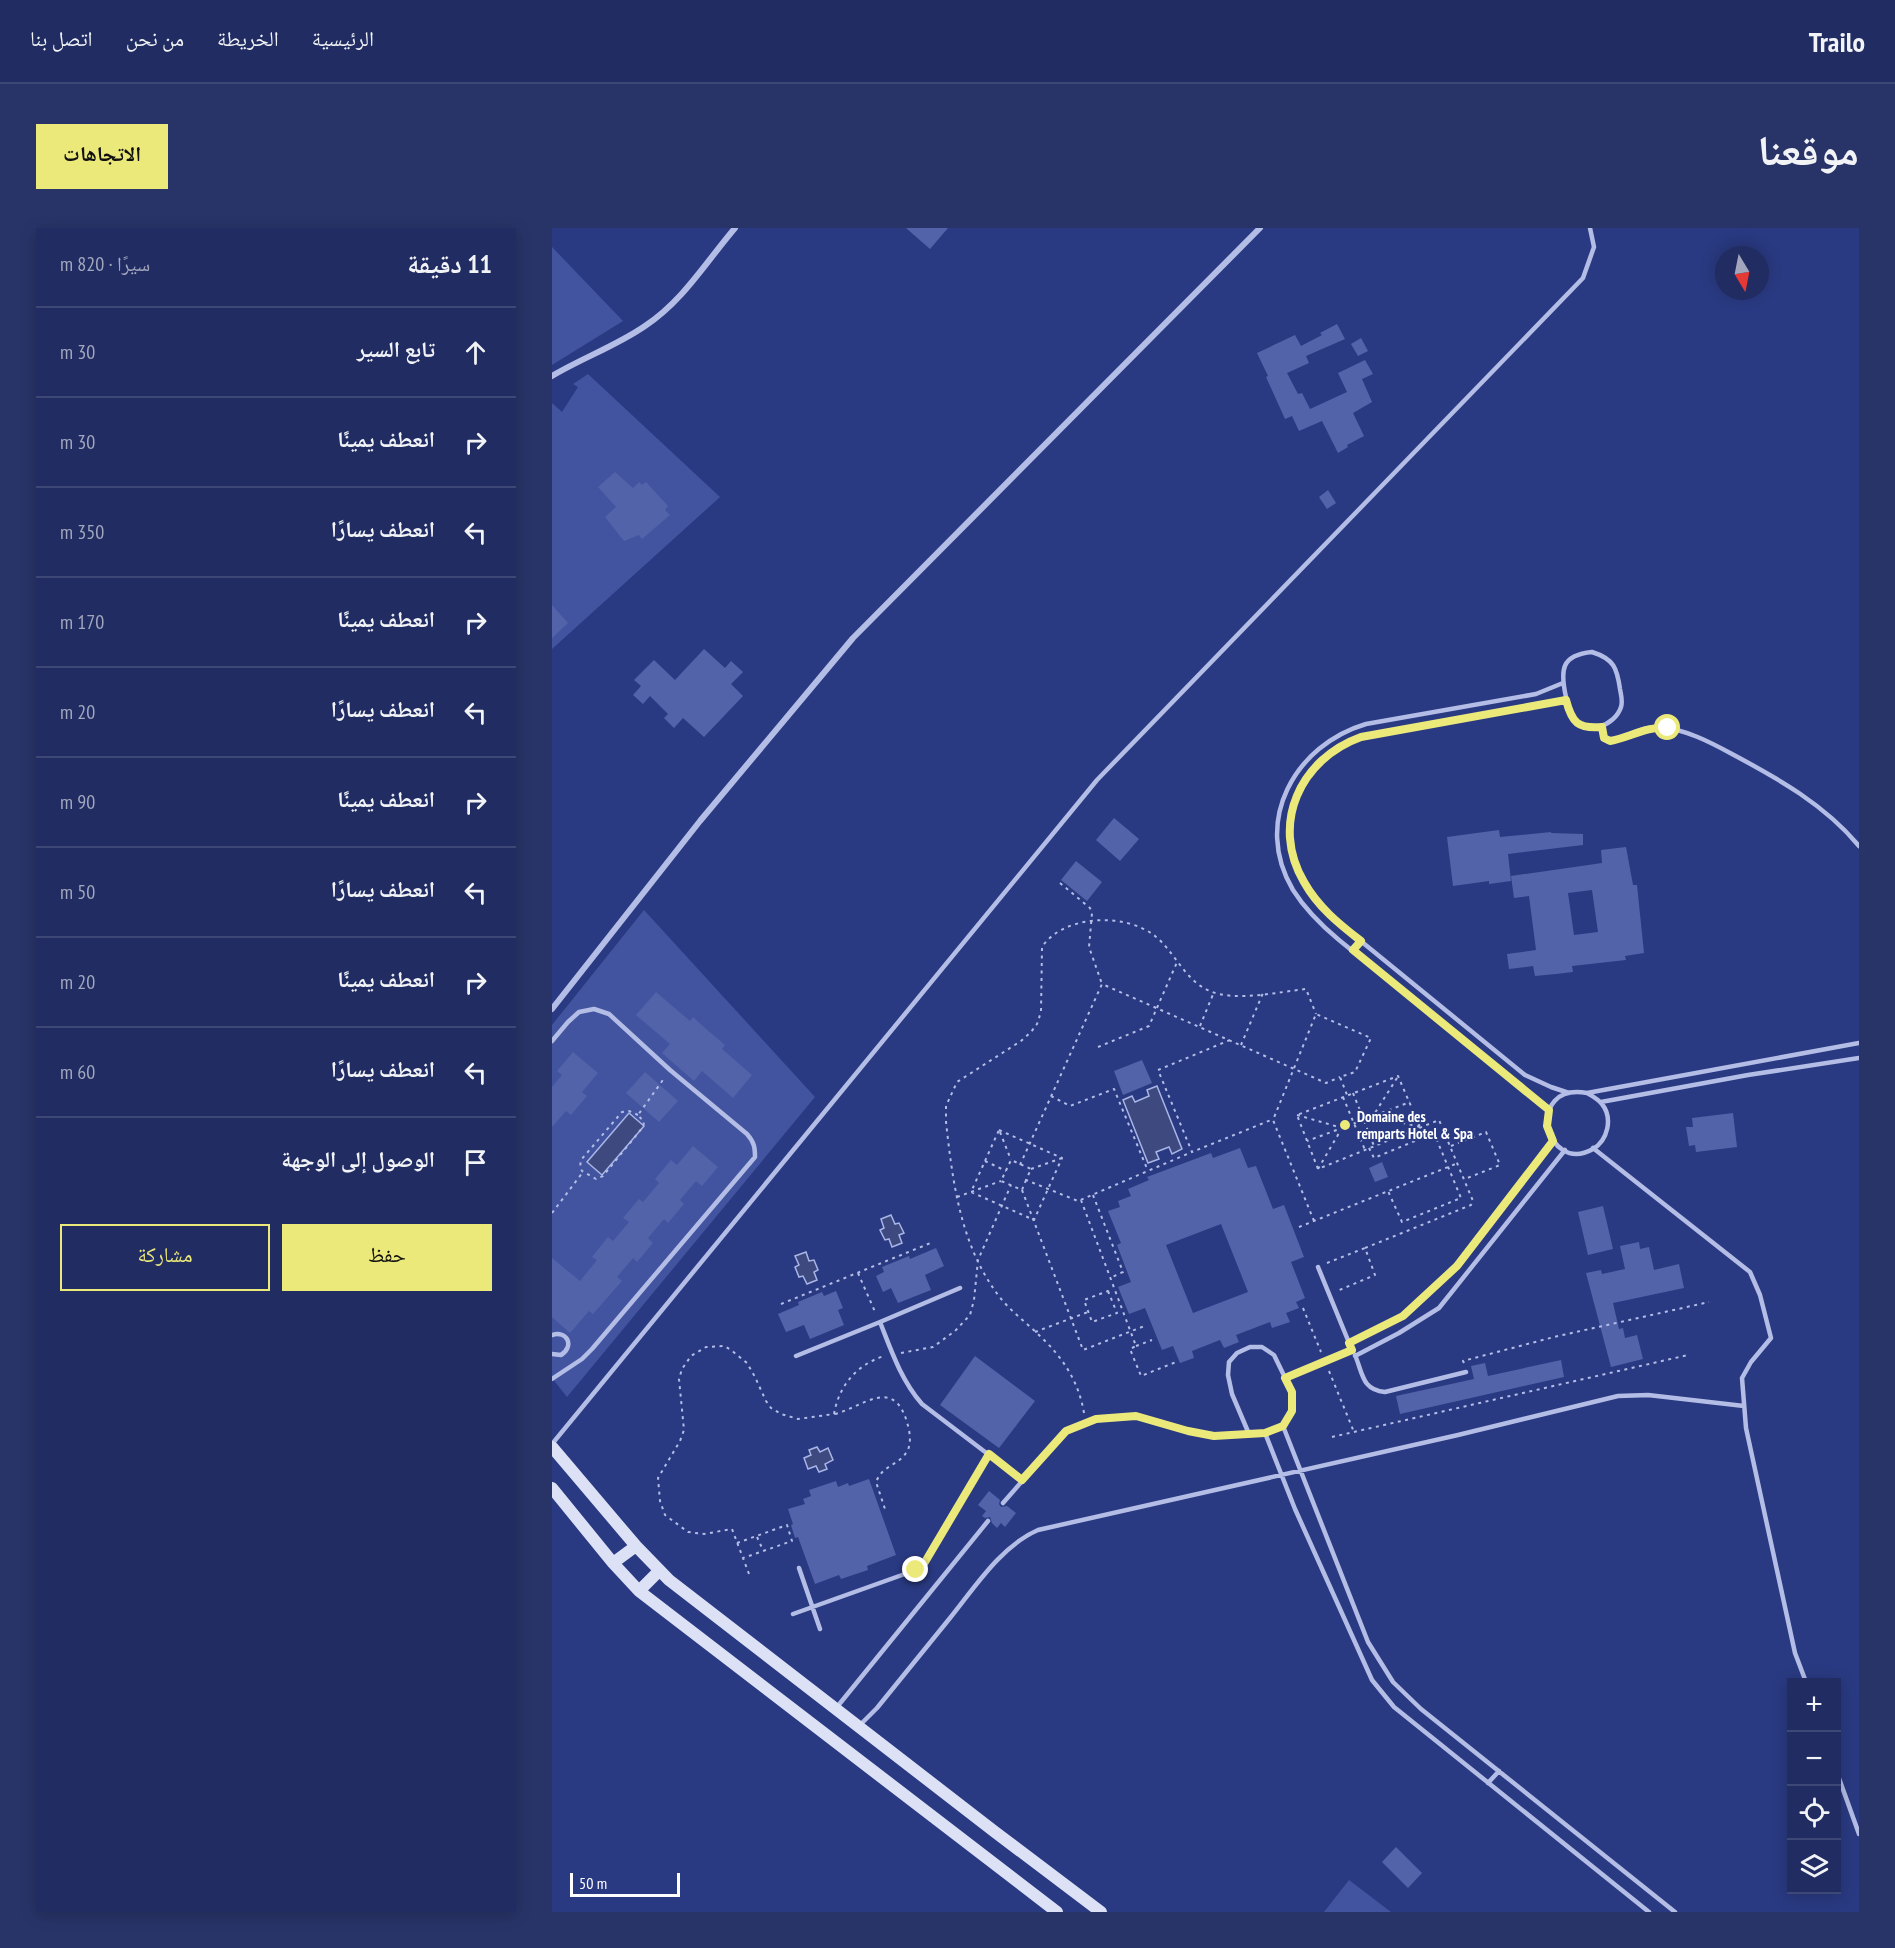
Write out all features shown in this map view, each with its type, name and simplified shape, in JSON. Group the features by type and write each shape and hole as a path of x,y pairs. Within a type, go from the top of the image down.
{"street":[{"path":"552,376 629,336 664,312 682,294 735,228"},
{"path":"552,1009 700,821 853,638 1260,228"},
{"path":"552,1446 636,1546 659,1571 694,1601 1101,1912"},
{"path":"552,1488 639,1591 1057,1912"},
{"path":"613,1563 636,1546"},
{"path":"639,1591 659,1571"}],"lane":[{"path":"552,1446 1097,780 1583,278 1594,247 1590,228"},
{"path":"1592,652 1611,662 1617,670 1622,699 1621,708 1612,720 1602,727 1587,728 1573,719 1563,683 1563,670 1573,656 1592,652"},
{"path":"1549,1110 1320,923 1292,888 1281,858 1279,820 1284,798 1294,776 1306,760 1322,745 1340,733 1366,724 1536,694 1563,683"},
{"path":"1566,700 1361,737 1332,752 1311,772 1297,795 1290,818 1292,854 1297,868 1318,903 1335,920 1525,1075 1569,1093 1587,1093 1859,1042"},
{"path":"1442,710 1444,722"},
{"path":"1602,727 1604,738 1610,741 1656,727 1682,731 1723,749 1763,770 1812,802 1837,822 1859,846"},
{"path":"1353,950 1361,941"},
{"path":"552,1041 579,1012 588,1009 600,1010 609,1014 670,1070 747,1134 753,1142 755,1157 592,1349 582,1359 552,1379"},
{"path":"1601,1102 1748,1075 1859,1058"},
{"path":"1746,1064 1748,1075"},
{"path":"1569,1093 1554,1102 1549,1110 1547,1126 1553,1141 1565,1150 1584,1152 1600,1143 1608,1127 1608,1118 1601,1102 1587,1093"},
{"path":"1349,1343 1403,1316 1457,1266 1553,1141"},
{"path":"1593,1148 1750,1272 1760,1295 1771,1338 1742,1377 1746,1428 1795,1653 1804,1678"},
{"path":"1355,1356 1399,1333 1439,1308 1565,1150"},
{"path":"1318,1267 1366,1385 1374,1391 1385,1392 1466,1372"},
{"path":"796,1356 960,1288"},
{"path":"880,1322 912,1393 922,1404 1022,1480"},
{"path":"552,1335 563,1335 568,1340 569,1346 567,1351 561,1355 552,1354"},
{"path":"1003,1503 1066,1431 1096,1419 1136,1416 1205,1434 1249,1434 1265,1433 1283,1426 1292,1411 1292,1392 1274,1356 1262,1347 1250,1347 1237,1353 1229,1362 1228,1375 1232,1394 1249,1434"},
{"path":"1285,1378 1352,1350"},
{"path":"859,1726 877,1708 985,1574 1024,1536 1060,1525 1458,1435 1618,1396 1648,1395 1744,1406"},
{"path":"1283,1426 1368,1642 1393,1682 1421,1709 1675,1912"},
{"path":"1265,1433 1372,1680 1394,1707 1649,1912"},
{"path":"793,1614 916,1570 925,1562 989,1454"},
{"path":"836,1710 988,1521"},
{"path":"799,1568 820,1629"},
{"path":"1488,1783 1499,1771"},
{"path":"1841,1784 1859,1834"}],"path":[{"path":"1020,1165 1102,984 1089,947 1092,920 1090,908 1060,883"},
{"path":"1086,1423 1078,1388 1059,1356 1002,1300 978,1260 962,1222 946,1122 946,1106 957,1082 1021,1041 1037,1024 1041,1012 1042,948 1047,940 1057,932 1092,920 1123,923 1154,935 1197,984 1214,992 1232,996 1306,989 1316,1014 1273,1120 1314,1221"},
{"path":"1098,1047 1149,1026 1178,960"},
{"path":"1102,984 1326,1083 1355,1072 1371,1038 1316,1014"},
{"path":"1199,1027 1214,992"},
{"path":"1241,1045 1263,993"},
{"path":"1192,1152 1158,1070 1230,1040"},
{"path":"638,1115 670,1070"},
{"path":"1297,1115 1398,1076"},
{"path":"1398,1076 1420,1127"},
{"path":"1373,1116 1398,1076"},
{"path":"1340,1077 1347,1095"},
{"path":"1051,1096 1070,1106 1114,1089 1148,1171"},
{"path":"1353,1094 1374,1146"},
{"path":"1343,1097 1365,1150"},
{"path":"1307,1142 1410,1102"},
{"path":"629,1111 638,1115 643,1121 643,1127 602,1178 596,1179 583,1172 580,1167 581,1160 622,1112 629,1111"},
{"path":"1297,1115 1342,1128"},
{"path":"1297,1115 1317,1169"},
{"path":"1373,1116 1420,1127"},
{"path":"1026,1180 1078,1201 1273,1120"},
{"path":"1317,1169 1439,1120 1473,1197 1471,1205 1318,1267"},
{"path":"1317,1169 1342,1128"},
{"path":"971,1192 999,1130"},
{"path":"999,1130 1062,1158"},
{"path":"999,1130 1011,1160 1020,1165 1031,1169 1062,1158"},
{"path":"1450,1146 1485,1132 1500,1165 1465,1179"},
{"path":"1369,1148 1374,1158 1434,1133 1461,1197 1402,1222 1388,1191"},
{"path":"1034,1220 1062,1158"},
{"path":"1002,1181 1011,1160"},
{"path":"985,1161 1006,1171"},
{"path":"1299,1227 1458,1163"},
{"path":"1031,1169 1022,1190 1083,1350 1148,1325"},
{"path":"552,1213 583,1172"},
{"path":"957,1197 1002,1181 1022,1190"},
{"path":"834,1414 838,1395 848,1379 864,1365 893,1353 933,1347 955,1331 970,1315 978,1260 1011,1185"},
{"path":"971,1192 1034,1220"},
{"path":"1093,1195 1124,1272 1110,1278"},
{"path":"1081,1200 1136,1346"},
{"path":"781,1304 933,1242"},
{"path":"1329,1295 1375,1275 1365,1248"},
{"path":"858,1273 880,1322"},
{"path":"1108,1291 1117,1313 1092,1322 1088,1312 1084,1300 1108,1291"},
{"path":"1112,1302 1119,1299"},
{"path":"1466,1372 1463,1361 1554,1337 1709,1302"},
{"path":"1035,1332 1088,1312"},
{"path":"1152,1340 1130,1349 1141,1376 1176,1362"},
{"path":"749,1574 732,1529 695,1534 679,1527 665,1515 662,1509 658,1478 683,1434 679,1379 686,1362 696,1352 706,1347 724,1346 747,1363 771,1408 798,1419 844,1412 872,1398 884,1396 897,1402 905,1415 910,1442 907,1453 879,1474 876,1482 885,1509"},
{"path":"1332,1437 1688,1355"},
{"path":"737,1543 787,1525 792,1541 743,1558"},
{"path":"757,1537 764,1551"}],"shaded area":[{"path":"552,247 623,321 552,365"},
{"path":"588,374 720,497 552,649 552,403 562,412 578,387 573,384"},
{"path":"644,910 815,1097 567,1397 552,1378 552,1025"},
{"path":"1157,1086 1182,1149 1172,1154 1169,1147 1156,1152 1159,1159 1148,1163 1123,1100 1132,1096 1135,1102 1149,1096 1147,1090"},
{"path":"629,1113 644,1126 602,1175 587,1162"},
{"path":"891,1215 895,1224 899,1223 904,1233 899,1235 902,1243 892,1247 889,1239 885,1240 880,1230 884,1228 881,1219"},
{"path":"806,1252 809,1261 814,1260 818,1270 814,1272 817,1280 807,1284 803,1276 799,1277 795,1267 799,1265 795,1256"},
{"path":"817,1447 820,1452 828,1448 833,1460 825,1464 827,1469 819,1472 816,1466 808,1469 804,1458 811,1455 809,1450"},
{"path":"1349,1880 1391,1912 1324,1912"}],"building":[{"path":"906,228 948,228 930,249"},
{"path":"1337,324 1345,339 1306,356 1309,363 1287,373 1298,394 1302,393 1310,409 1347,392 1338,373 1365,360 1373,374 1362,379 1372,402 1353,413 1364,436 1338,453 1322,421 1299,431 1292,416 1285,419 1257,353 1295,335 1301,346"},
{"path":"1361,338 1368,351 1358,356 1351,344"},
{"path":"615,472 633,488 639,482 642,485 646,482 668,506 665,510 670,515 642,539 639,535 624,541 605,517 616,507 598,487"},
{"path":"1328,490 1336,503 1327,509 1319,497"},
{"path":"552,605 568,623 552,638"},
{"path":"704,649 725,668 731,661 743,672 731,684 743,696 704,737 683,718 674,728 664,718 668,714 650,696 643,704 633,695 641,686 634,680 654,660 675,680"},
{"path":"1114,818 1139,839 1120,861 1096,840"},
{"path":"1499,830 1500,837 1551,832 1583,834 1583,845 1508,854 1511,881 1489,884 1489,881 1453,886 1447,837"},
{"path":"1626,847 1633,885 1637,885 1644,953 1625,956 1626,960 1572,966 1573,972 1535,976 1533,966 1509,969 1507,954 1536,950 1529,896 1514,898 1511,876 1602,863 1601,850","holes":["1592,890 1598,932 1574,935 1568,893"]},
{"path":"1076,861 1102,882 1087,901 1061,880"},
{"path":"656,992 690,1021 693,1017 725,1045 722,1049 752,1075 733,1098 702,1071 694,1081 662,1053 670,1044 636,1015"},
{"path":"573,1052 598,1073 582,1092 587,1096 571,1115 566,1111 552,1127 552,1087 562,1075 557,1071"},
{"path":"1142,1060 1152,1083 1123,1095 1114,1071"},
{"path":"645,1072 678,1101 659,1122 626,1093"},
{"path":"1733,1113 1737,1147 1696,1152 1695,1145 1689,1146 1686,1127 1693,1127 1692,1118"},
{"path":"693,1146 718,1167 702,1186 696,1181 680,1200 684,1204 668,1223 664,1219 648,1238 653,1243 637,1262 633,1258 617,1277 622,1281 593,1314 589,1311 570,1333 552,1317 552,1258 580,1281 597,1260 592,1257 608,1237 613,1241 629,1222 623,1218 639,1199 643,1202 659,1183 655,1179 671,1160 677,1165"},
{"path":"1240,1148 1248,1168 1256,1166 1273,1209 1284,1205 1304,1257 1291,1262 1305,1298 1296,1302 1299,1308 1286,1313 1290,1322 1272,1328 1270,1322 1236,1335 1239,1342 1224,1348 1220,1340 1192,1351 1194,1358 1180,1363 1173,1346 1162,1350 1145,1308 1129,1314 1118,1287 1131,1282 1117,1245 1121,1243 1108,1211 1120,1207 1118,1201 1131,1196 1128,1189 1149,1180 1147,1177 1211,1153 1213,1158","holes":["1221,1224 1248,1292 1193,1313 1166,1245"]},
{"path":"1382,1162 1388,1177 1375,1182 1369,1168"},
{"path":"1603,1206 1613,1249 1588,1255 1578,1212"},
{"path":"1639,1242 1640,1249 1649,1247 1654,1270 1679,1264 1684,1288 1613,1303 1619,1329 1623,1328 1625,1338 1637,1335 1643,1359 1611,1367 1586,1273 1601,1270 1602,1274 1625,1269 1620,1246"},
{"path":"936,1248 944,1266 925,1275 931,1290 898,1303 891,1288 883,1292 876,1276 884,1272 882,1267"},
{"path":"836,1291 843,1308 838,1310 844,1325 810,1339 804,1325 786,1332 778,1314 822,1292 824,1296"},
{"path":"975,1356 1035,1401 999,1448 940,1405"},
{"path":"1561,1360 1564,1377 1400,1414 1396,1396 1474,1379 1471,1366 1485,1363 1488,1376"},
{"path":"869,1479 896,1555 867,1566 868,1570 841,1579 839,1575 815,1584 798,1537 795,1538 788,1509 805,1504 803,1499 811,1496 809,1490 836,1481 838,1487"},
{"path":"989,1491 1000,1500 1001,1507 1007,1506 1016,1513 1005,1527 1001,1523 997,1528 990,1517 982,1516 986,1511 978,1505"},
{"path":"1396,1847 1422,1873 1408,1888 1382,1862"}],"place":[{"name":"Domaine des remparts Hotel & Spa","path":"1345,1125"}],"route":[{"path":"916,1570 925,1562 989,1454 1022,1480 1051,1445 1066,1431 1096,1419 1136,1416 1214,1436 1265,1433 1283,1426 1292,1411 1292,1392 1285,1378 1352,1350 1349,1343 1403,1316 1457,1266 1553,1141 1547,1126 1549,1110 1353,950 1361,941 1318,903 1303,881 1292,854 1289,830 1297,795 1311,772 1332,752 1361,737 1566,700 1573,719 1587,728 1602,727 1604,738 1610,741 1645,729 1668,728"}]}
